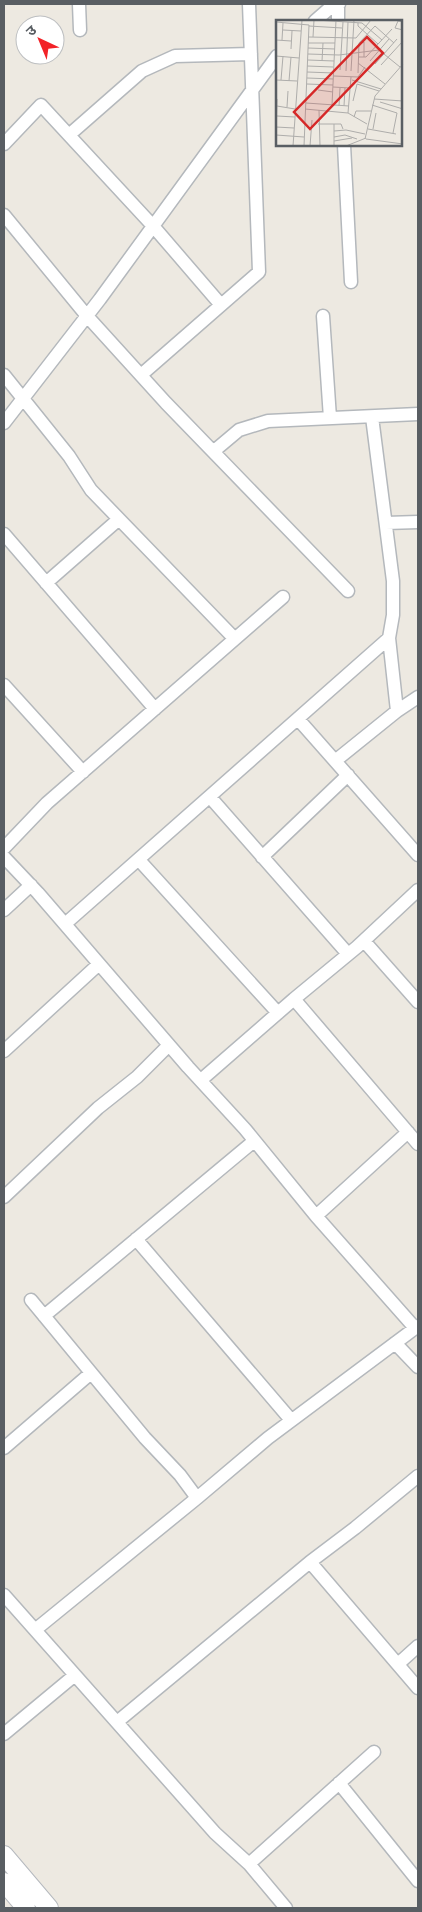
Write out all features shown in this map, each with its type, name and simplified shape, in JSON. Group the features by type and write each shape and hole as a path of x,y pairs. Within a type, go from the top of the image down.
{"street":[{"path":"79,4 80,30"},
{"path":"141,375 258,272 253,90 248,4"},
{"path":"316,20 330,6 338,4 338,20"},
{"path":"69,135 142,71 175,56 251,54"},
{"path":"4,422 87,316 276,57"},
{"path":"4,144 41,105 153,226 221,305"},
{"path":"344,146 351,282"},
{"path":"4,215 87,316 141,375 348,590"},
{"path":"323,316 330,418"},
{"path":"4,376 69,456 91,490 234,638"},
{"path":"214,451 239,430 253,424 268,421 418,414"},
{"path":"372,417 393,581 393,615 389,638 397,712"},
{"path":"46,583 119,519"},
{"path":"386,523 418,522"},
{"path":"4,534 155,709"},
{"path":"4,848 47,803 283,597"},
{"path":"65,924 389,638"},
{"path":"4,685 83,772"},
{"path":"335,761 418,697"},
{"path":"298,719 418,855"},
{"path":"262,857 348,775"},
{"path":"210,797 348,954"},
{"path":"4,857 31,885 201,1080 316,1216 417,1327 291,1420 35,1630"},
{"path":"139,860 278,1013"},
{"path":"4,910 31,885"},
{"path":"201,1080 364,941 418,890"},
{"path":"364,941 418,1002"},
{"path":"4,1051 99,964"},
{"path":"294,999 418,1144"},
{"path":"5,1195 98,1108 137,1077 169,1045"},
{"path":"316,1216 408,1132"},
{"path":"44,1316 254,1141"},
{"path":"136,1239 291,1420"},
{"path":"31,1300 145,1438 180,1475 197,1498"},
{"path":"395,1343 418,1367"},
{"path":"4,1448 91,1373"},
{"path":"117,1722 310,1562 418,1476"},
{"path":"310,1562 418,1688"},
{"path":"4,1595 215,1833 249,1864 286,1908"},
{"path":"398,1664 418,1646"},
{"path":"4,1734 75,1675"},
{"path":"249,1864 374,1752"},
{"path":"339,1783 418,1881"},
{"path":"4,1856 49,1908"},
{"path":"4,1882 26,1908"}]}
